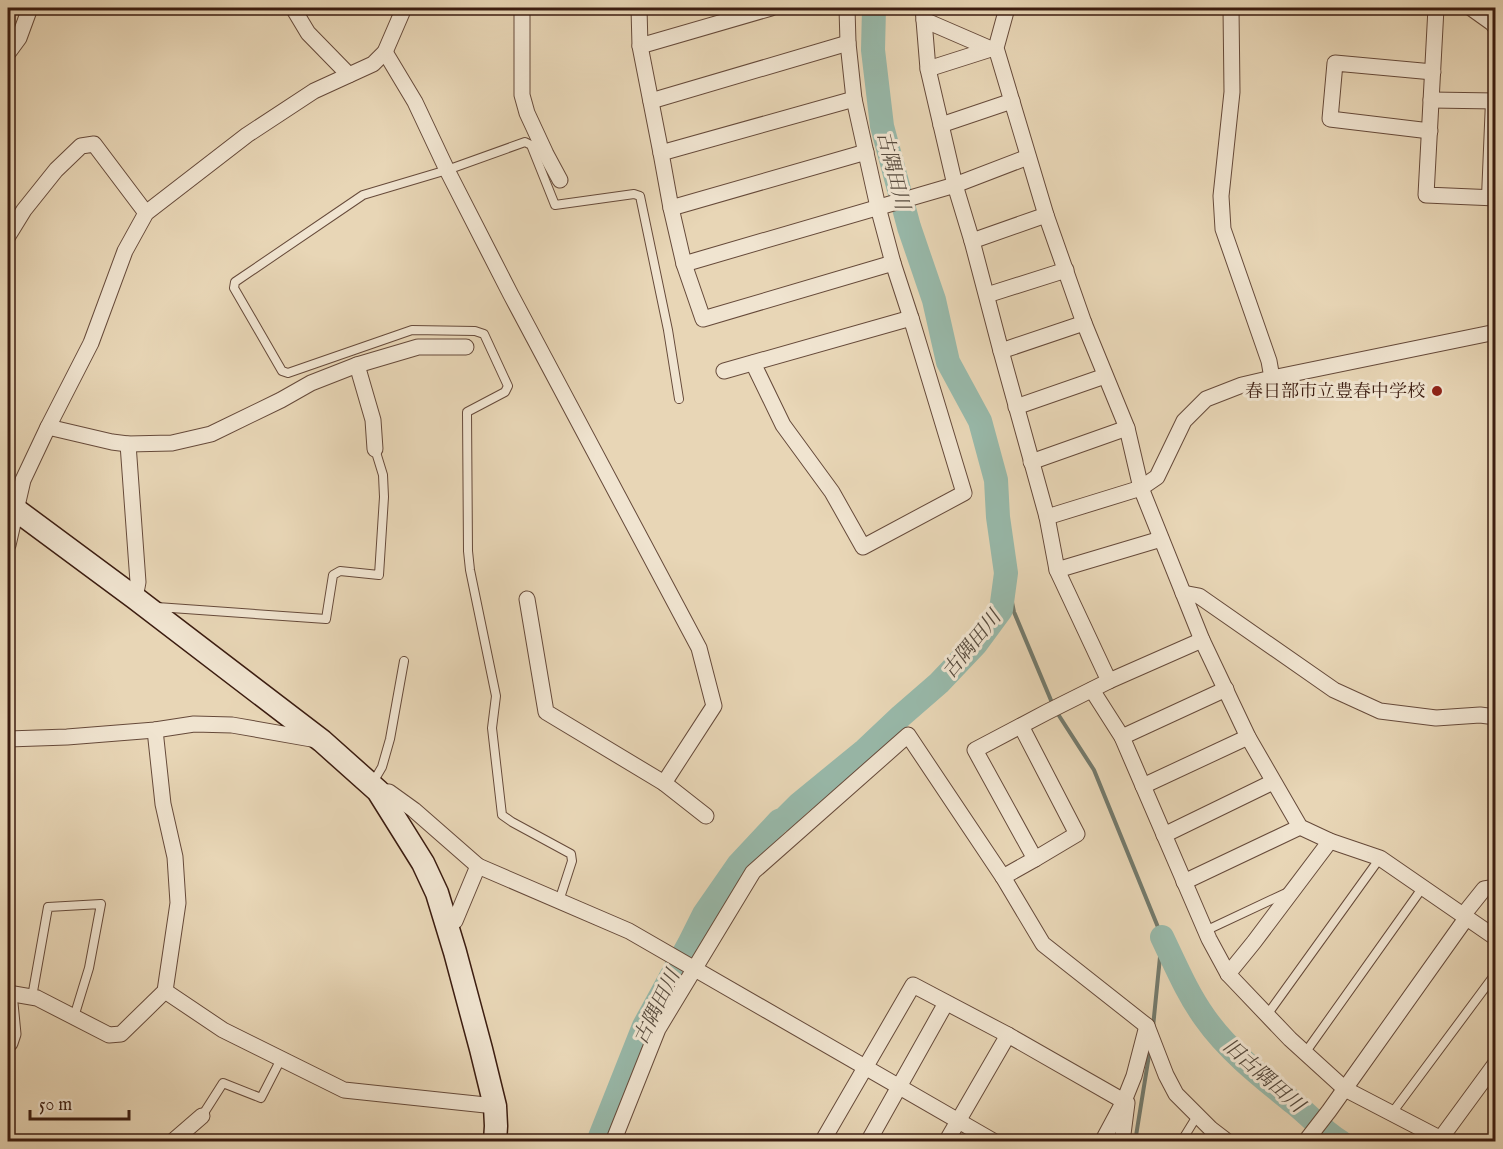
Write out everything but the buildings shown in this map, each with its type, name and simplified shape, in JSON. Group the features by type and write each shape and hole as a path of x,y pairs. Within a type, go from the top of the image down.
{"street":[{"path":"9,49 19,38 30,8"},
{"path":"292,8 308,33 349,75"},
{"path":"8,545 11,507 48,427 91,343 124,251 146,213 247,135 314,91 373,64 385,52 404,8"},
{"path":"522,8 522,95 527,113 561,180"},
{"path":"639,8 640,46 662,153 670,208 684,264 703,320 893,263"},
{"path":"640,46 767,8"},
{"path":"753,363 783,425 832,492 863,547 964,493 893,263 881,206 866,152 854,99 847,8"},
{"path":"1007,8 994,48 1046,215 1084,322 1127,428 1141,488 1202,640 1248,737 1300,827 1330,841 1380,858 1496,938"},
{"path":"1232,8 1232,92 1221,196 1223,229 1269,362 1272,378"},
{"path":"1436,8 1426,195 1491,197"},
{"path":"1471,8 1496,28"},
{"path":"923,14 994,48"},
{"path":"923,14 928,69 955,184 1047,517 1057,570 1109,681"},
{"path":"651,101 848,43"},
{"path":"928,69 994,48"},
{"path":"385,52 415,102 511,295 699,648 714,706 664,783"},
{"path":"1430,130 1330,119 1335,63 1432,72"},
{"path":"662,153 854,99"},
{"path":"1431,100 1493,101"},
{"path":"941,125 1012,101"},
{"path":"8,236 24,210 56,170 81,146 94,144 146,213"},
{"path":"670,208 866,152"},
{"path":"684,264 955,184 1028,157"},
{"path":"972,241 1046,215"},
{"path":"987,295 1066,270"},
{"path":"724,371 911,318"},
{"path":"1001,351 1084,322"},
{"path":"1047,517 1141,488 1157,477 1184,421 1206,399 1242,385 1272,378 1496,332"},
{"path":"48,427 112,442 172,443 211,434 311,383 357,365 418,347 466,347"},
{"path":"357,365 373,420 375,449"},
{"path":"1016,407 1106,376"},
{"path":"1031,462 1127,428"},
{"path":"128,444 138,582 142,604"},
{"path":"11,507 322,741 374,788 423,863 437,893 495,1106 495,1142"},
{"path":"1057,570 1161,539"},
{"path":"1183,593 1199,596 1334,690 1380,711 1437,718 1480,715 1496,717"},
{"path":"526,599 546,712 664,783 706,816"},
{"path":"1035,859 975,750 1109,681 1202,640"},
{"path":"1122,737 1226,689"},
{"path":"1092,690 1122,737 1205,931 1228,974 1305,1053 1345,1089 1444,1140 1496,1063"},
{"path":"8,739 155,730 194,724 232,725 322,741"},
{"path":"1003,877 1077,834 1021,726"},
{"path":"8,1043 13,1034 8,993 37,998 109,1035 121,1034 165,991 178,903 175,857 164,804 155,730"},
{"path":"614,1142 658,1029 753,872 908,735 1003,877 1043,944 1147,1026 1176,1094 1211,1130 1228,1142"},
{"path":"1143,786 1248,737"},
{"path":"1164,835 1273,782"},
{"path":"374,788 389,792 414,810 478,866 629,932 995,1142"},
{"path":"1184,882 1300,827"},
{"path":"1228,974 1330,841"},
{"path":"447,926 455,921 478,866"},
{"path":"1306,1140 1329,1112 1484,890 1496,887"},
{"path":"822,1142 913,985 1127,1102 1122,1142"},
{"path":"165,991 223,1030 344,1090 495,1106"},
{"path":"868,1142 946,1003"},
{"path":"1102,1142 1124,1101 1134,1076 1147,1026"},
{"path":"946,1142 1008,1035"},
{"path":"172,1142 202,1116"}],"lane":[{"path":"1491,197 1493,101"},
{"path":"559,901 572,861 571,854 502,815 492,728 496,696 470,570 467,412 505,392 508,386 484,334 475,331 412,330 288,373 282,371 234,288 235,282 363,195 447,170 525,142 531,145 555,205 634,194 640,196 680,399"},
{"path":"142,604 326,619 333,575 340,571 380,575 384,497 383,476 375,449"},
{"path":"374,788 390,739 404,661"},
{"path":"1267,1015 1380,858"},
{"path":"1305,1053 1423,887"},
{"path":"1205,931 1295,889"},
{"path":"32,997 48,907 100,904 89,968 74,1017"},
{"path":"1392,1113 1496,973"},
{"path":"202,1116 223,1083 261,1098 281,1059"},
{"path":"1181,1142 1197,1116"}],"waterway":[{"name":"古隅田川","path":"598,1142 644,1026 704,914 738,865 779,821 865,750 939,683 976,644 1001,610 1006,573 998,517 996,480 980,421 948,362 934,300 909,227 882,126 873,50 874,8"},
{"path":"1006,573 1014,612 1053,705"},
{"path":"1056,711 1094,770 1162,937 1153,1027"},
{"name":"旧古隅田川","path":"1162,937 1193,999 1214,1030 1259,1074 1341,1142"},
{"path":"1135,1142 1150,1049"}],"place":[{"name":"春日部市立豊春中学校","path":"1437,391"}]}
